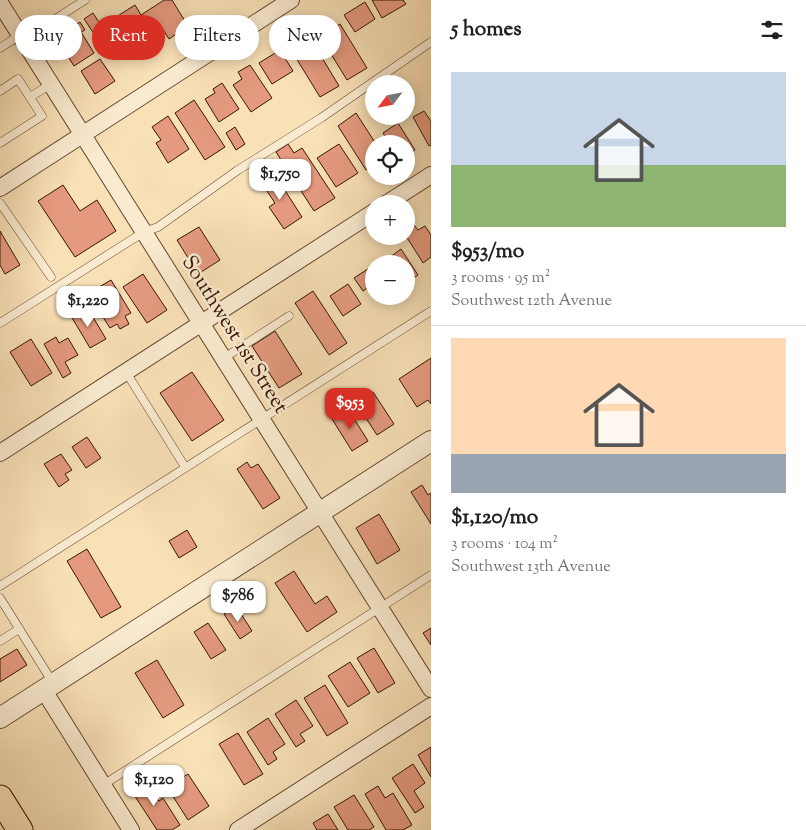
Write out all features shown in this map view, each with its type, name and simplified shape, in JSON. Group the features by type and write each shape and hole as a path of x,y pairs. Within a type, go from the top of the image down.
{"main road":[{"path":"0,798 20,830"}],"street":[{"path":"0,188 290,0"},
{"name":"Southwest 1st Street","path":"0,3 15,27"},
{"name":"Southwest 1st Street","path":"36,60 431,689"},
{"path":"400,195 431,175"},
{"path":"0,453 365,218"},
{"path":"0,718 431,441"},
{"path":"48,686 104,785 132,830"},
{"path":"238,830 431,706"}],"lane":[{"path":"62,15 85,0"},
{"path":"0,48 15,38"},
{"path":"0,322 144,232 158,227 238,170 321,118 431,42"},
{"path":"0,91 18,79 42,116 0,143"},
{"path":"30,97 51,84"},
{"path":"0,203 51,277"},
{"path":"0,586 431,311"},
{"path":"224,358 289,316"},
{"path":"126,372 185,467"},
{"path":"104,785 431,575"},
{"path":"0,598 19,629 48,686"},
{"path":"0,641 19,629"}],"building":[{"path":"164,0 172,0 181,15 175,15 175,35 169,39 165,33 165,15 141,15"},
{"path":"372,0 403,0 406,4 382,18"},
{"path":"365,2 375,19 355,32 344,15"},
{"path":"135,5 141,15 119,15"},
{"path":"93,13 92,31 84,19"},
{"path":"341,26 367,68 347,80 335,60 341,60"},
{"path":"82,34 92,50 92,54 74,66 70,60 82,60"},
{"path":"269,57 269,60 286,60 293,71 272,84 259,63"},
{"path":"101,60 115,81 95,94 81,71"},
{"path":"297,60 323,60 339,86 320,97"},
{"path":"250,65 272,98 251,112 233,85 242,79 238,72"},
{"path":"222,83 239,109 219,122 205,99 215,93 213,89"},
{"path":"194,100 225,147 205,160 175,113"},
{"path":"424,111 431,121 431,145 429,146 415,121 415,116"},
{"path":"356,113 370,135 365,135 365,168 338,126"},
{"path":"168,116 189,149 168,163 156,143 161,140 152,127"},
{"path":"395,125 399,125 406,135 384,135 383,133"},
{"path":"235,127 245,144 236,150 226,133"},
{"path":"288,144 294,153 302,148 335,198 314,211 276,152"},
{"path":"339,144 358,173 336,187 317,158"},
{"path":"272,170 302,217 284,229 269,207 275,203 259,179"},
{"path":"63,185 80,211 97,200 116,231 75,257 38,201"},
{"path":"415,226 418,230 425,226 431,235 431,257 423,263 412,245 415,245"},
{"path":"199,227 220,260 198,274 177,240"},
{"path":"0,231 20,265 5,274 0,265"},
{"path":"401,249 405,255 393,255"},
{"path":"365,271 365,290 363,291 354,278"},
{"path":"143,274 167,310 147,323 123,287"},
{"path":"111,280 131,313 125,316 129,324 120,329 117,324 110,328 99,311 107,307 96,289"},
{"path":"348,284 361,304 343,316 330,296"},
{"path":"313,291 347,343 329,355 295,303"},
{"path":"87,307 106,339 90,348 71,316"},
{"path":"275,331 302,374 279,388 252,346"},
{"path":"56,337 59,343 68,338 78,355 65,362 71,373 63,378 44,344"},
{"path":"31,339 52,373 31,386 10,352"},
{"path":"431,358 431,404 428,400 417,407 399,379"},
{"path":"192,372 224,420 192,441 160,393"},
{"path":"373,392 394,424 377,435 356,403"},
{"path":"348,409 368,441 352,451 332,419"},
{"path":"87,437 101,458 86,468 72,447"},
{"path":"61,454 72,470 65,474 69,480 59,487 44,464"},
{"path":"247,462 251,468 258,464 280,498 263,509 237,469"},
{"path":"422,485 428,495 431,493 431,524 411,492"},
{"path":"379,514 400,550 377,564 356,528"},
{"path":"187,530 197,547 179,558 169,541"},
{"path":"87,549 121,607 101,618 67,561"},
{"path":"294,571 315,604 327,596 337,612 307,632 275,583"},
{"path":"236,606 252,631 240,639 224,614"},
{"path":"208,623 226,650 211,659 194,632"},
{"path":"431,628 431,645 423,633"},
{"path":"374,648 395,683 378,693 357,658"},
{"path":"17,649 27,665 0,682 0,659"},
{"path":"157,660 184,705 163,718 135,673"},
{"path":"350,662 370,693 348,707 328,676"},
{"path":"325,685 348,723 327,736 304,698"},
{"path":"296,700 313,726 300,734 305,741 296,747 275,714"},
{"path":"268,718 285,744 273,752 277,759 268,765 247,732"},
{"path":"238,733 263,774 244,785 219,744"},
{"path":"431,747 431,777 418,755"},
{"path":"413,764 425,783 414,791 424,807 415,813 392,778"},
{"path":"188,774 209,806 188,820 167,787"},
{"path":"144,777 159,801 163,798 180,825 172,830 157,830 129,787"},
{"path":"378,786 385,798 393,793 412,825 403,830 386,830 365,794"},
{"path":"354,795 374,827 369,830 348,830 334,807"},
{"path":"328,814 338,830 317,830 313,823"}]}
